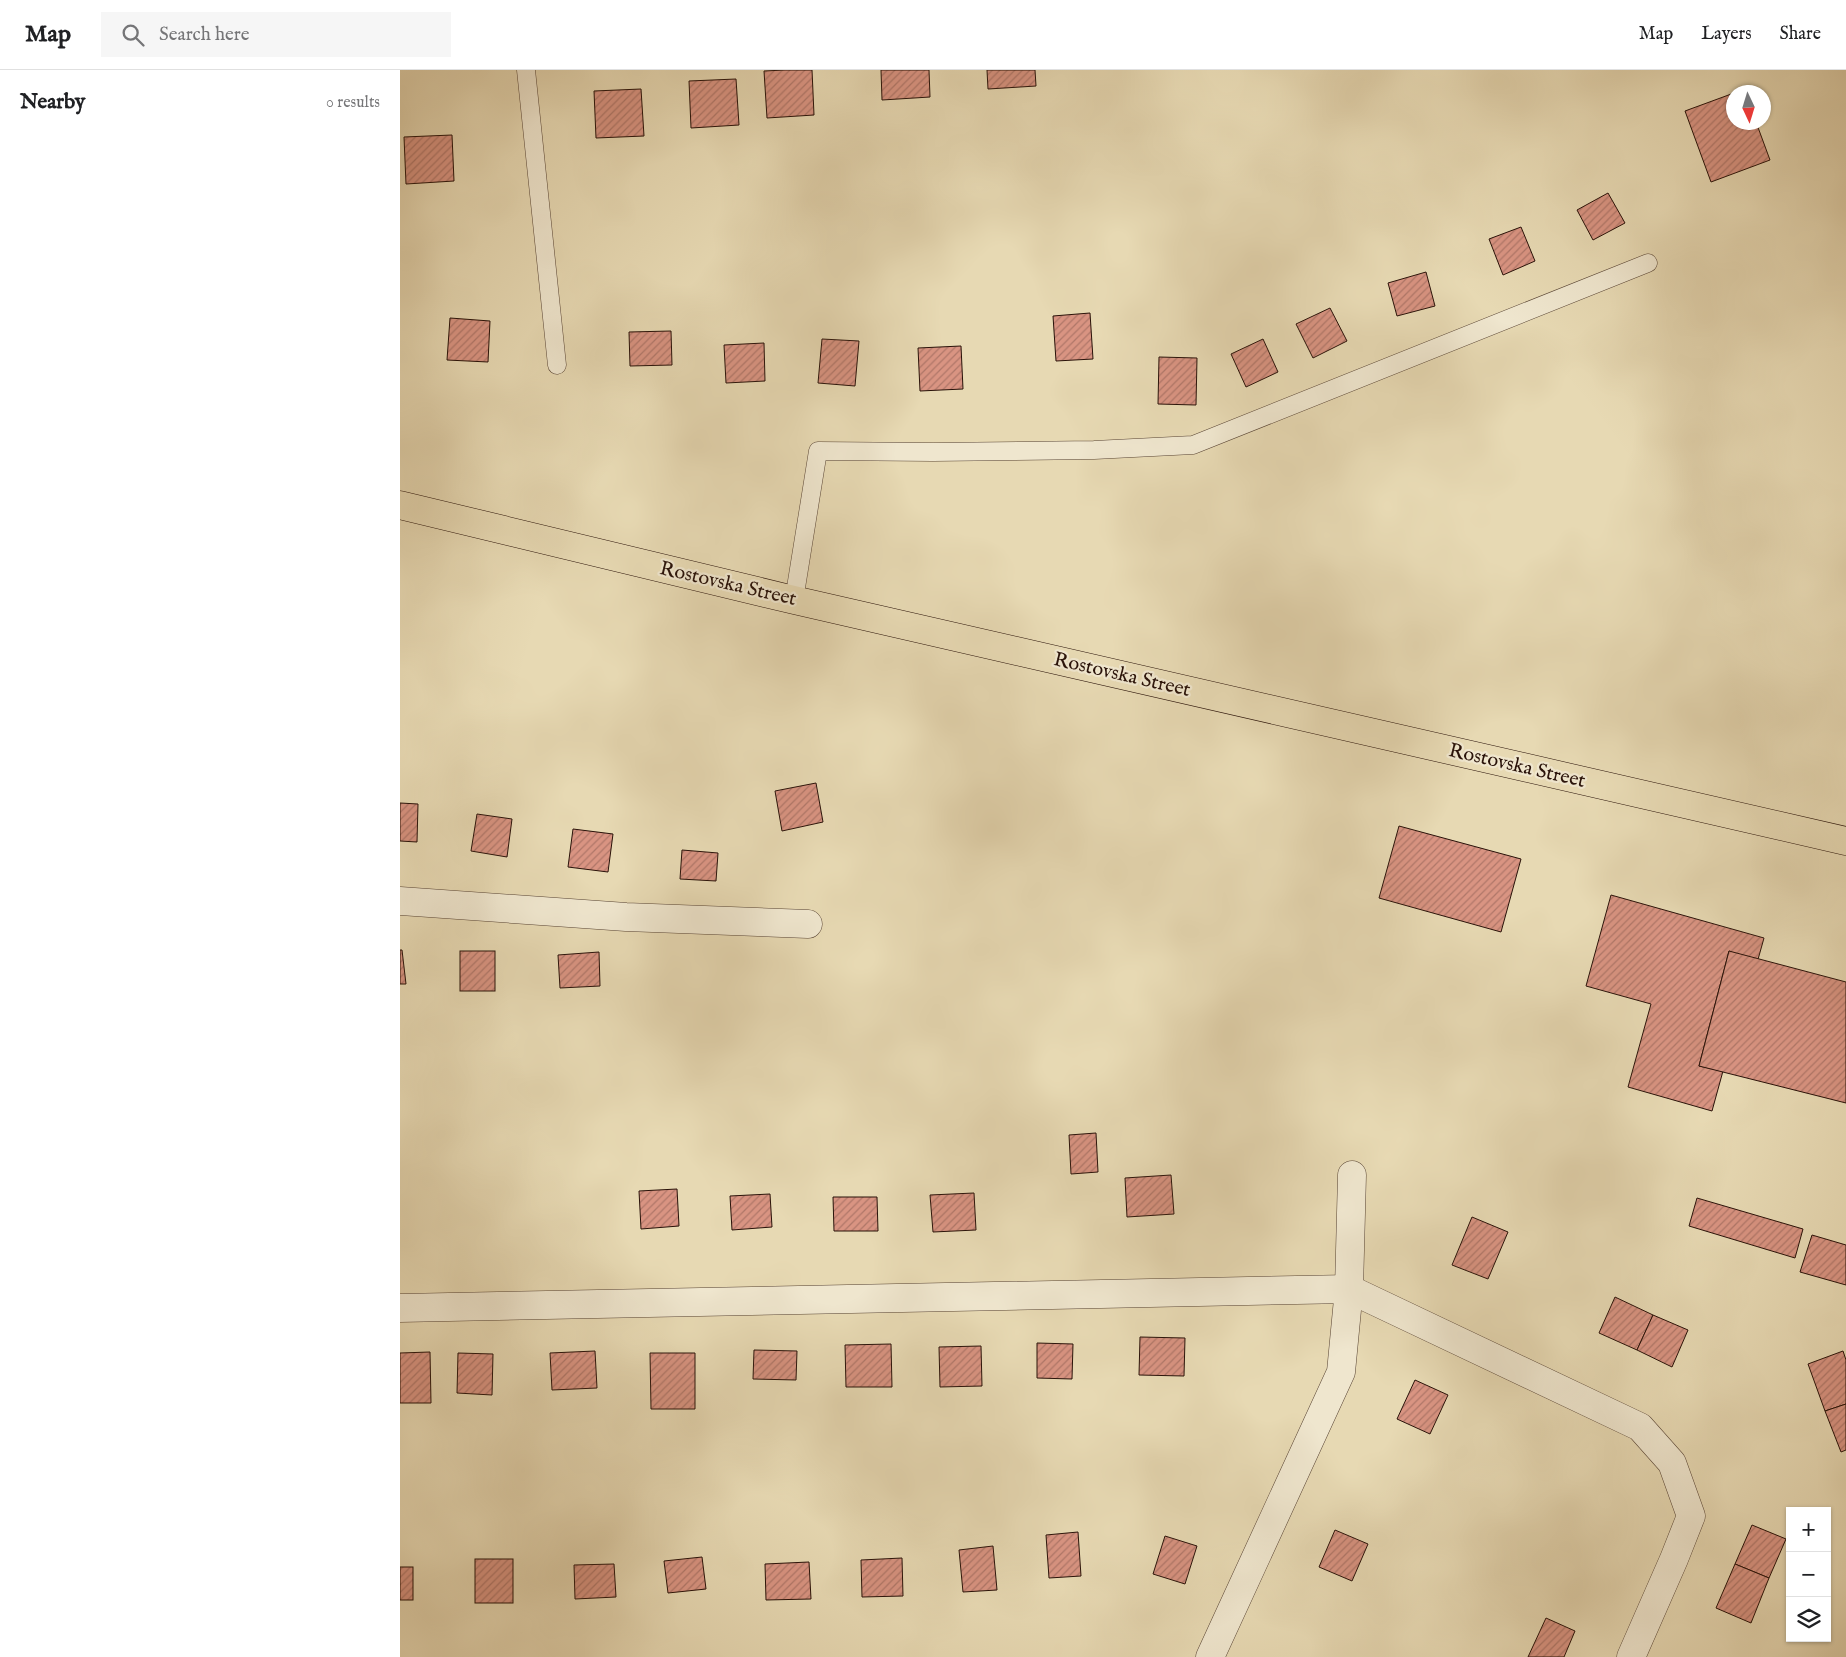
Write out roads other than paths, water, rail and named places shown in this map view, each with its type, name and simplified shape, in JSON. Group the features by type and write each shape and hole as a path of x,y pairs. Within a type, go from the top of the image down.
{"highway":[{"name":"Rostovska Street","path":"400,505 794,600 1846,841"}],"street":[{"path":"400,901 626,918 808,924"},
{"path":"1210,1657 1341,1372 1350,1290 1352,1174"},
{"path":"400,1308 1350,1290 1640,1427 1672,1463 1691,1516 1674,1560 1631,1657"}],"lane":[{"path":"526,70 557,365"},
{"path":"794,600 818,451 1094,450 1193,446 1648,263"}]}
